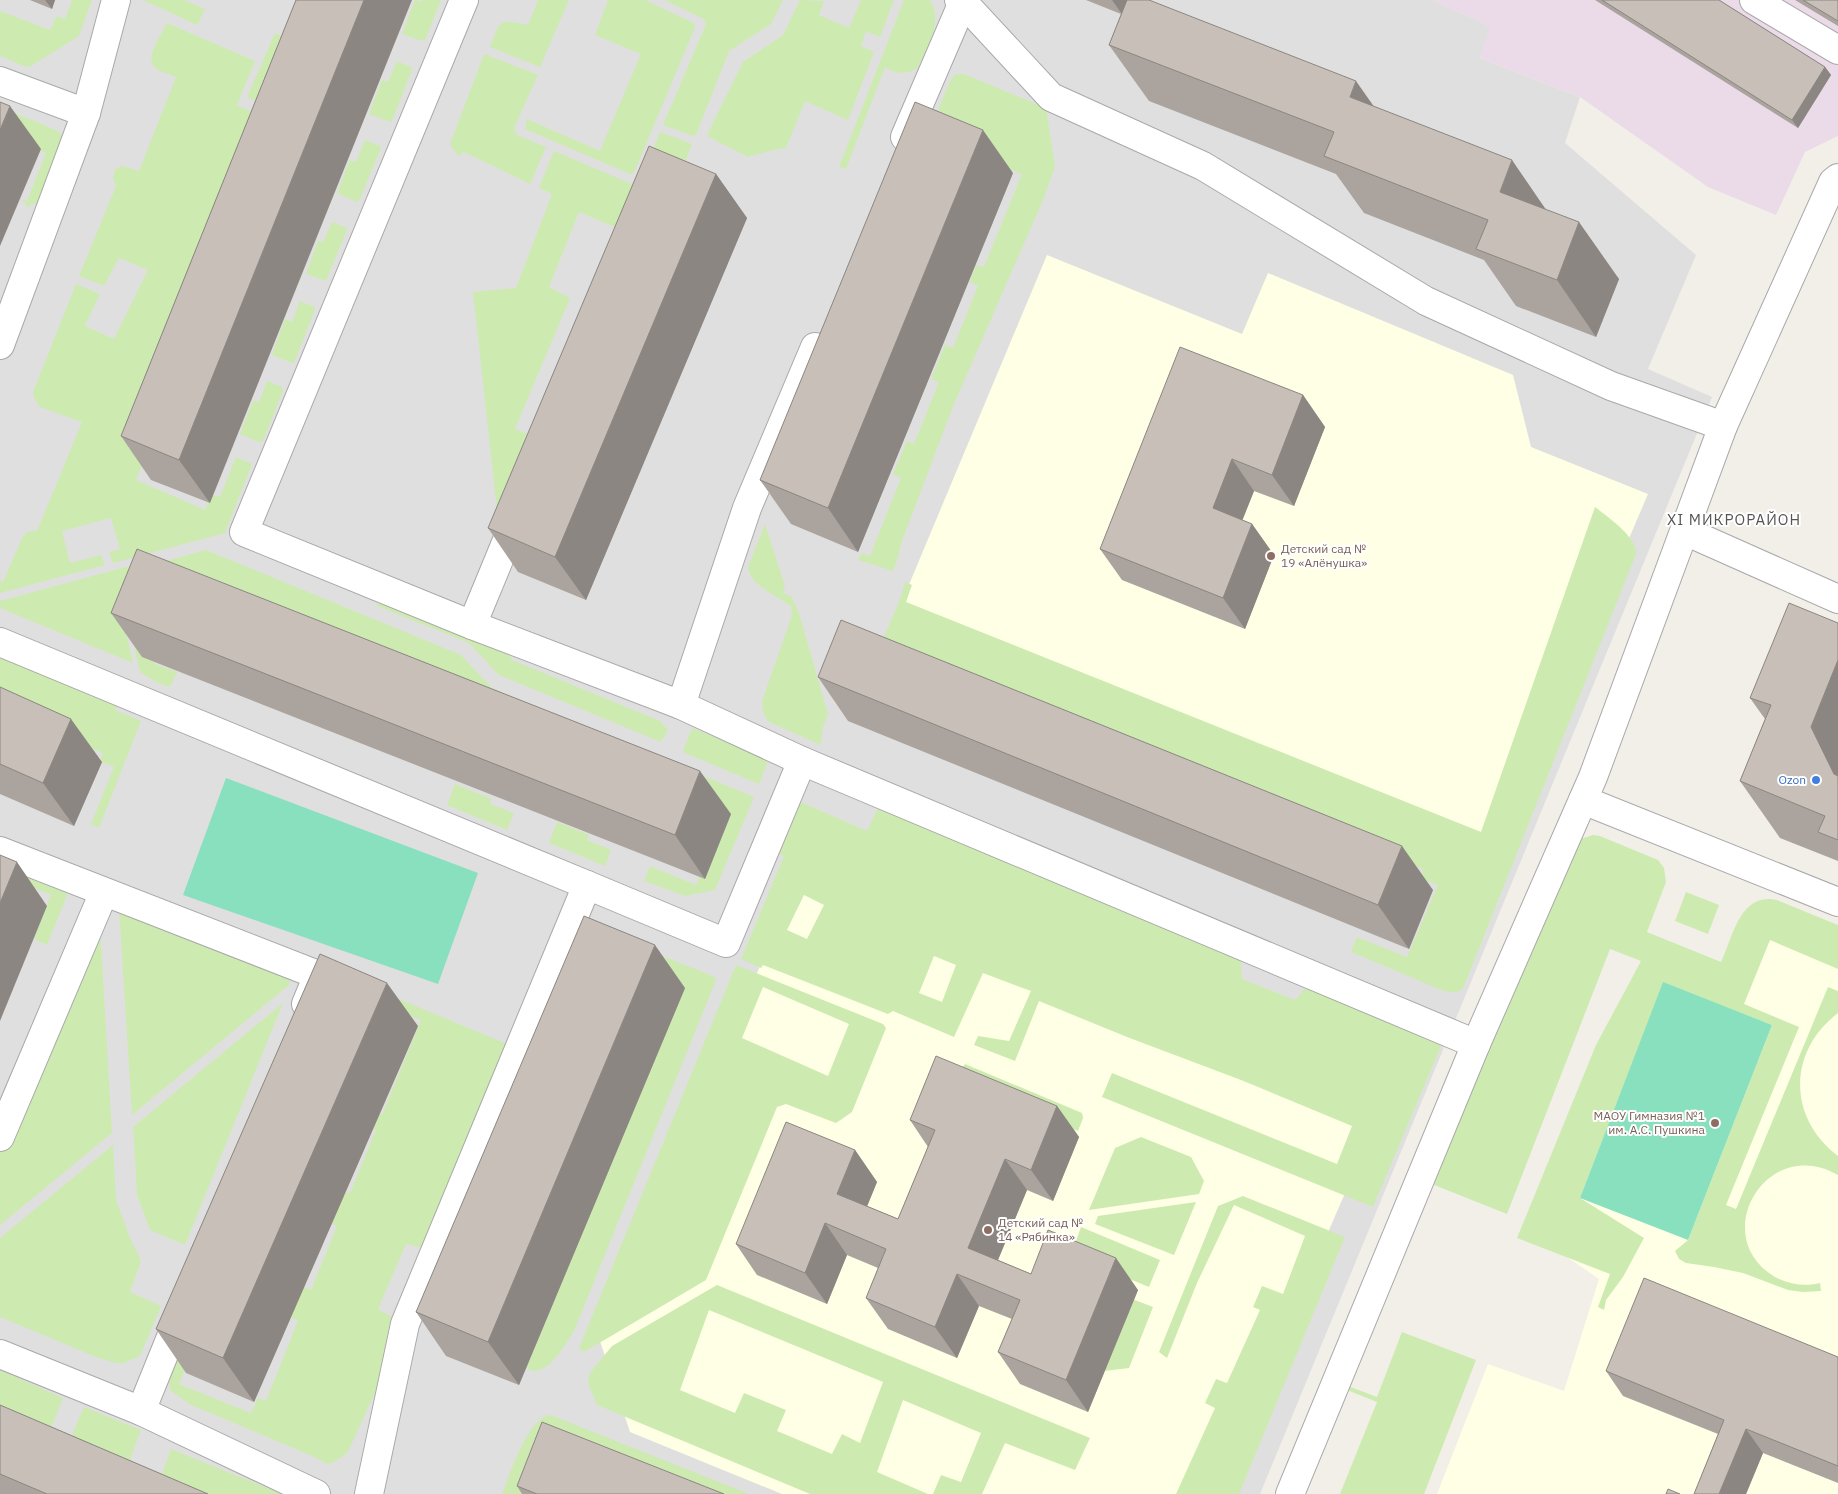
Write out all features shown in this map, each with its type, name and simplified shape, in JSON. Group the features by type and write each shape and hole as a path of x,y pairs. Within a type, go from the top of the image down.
{"street":[{"path":"0,345 86,113 116,0"},
{"path":"464,0 244,532 472,626 681,705 802,760 1476,1044"},
{"path":"1754,0 1838,50"},
{"path":"896,157 961,1 1051,97 1203,166 1426,301 1611,386 1723,426"},
{"path":"0,81 86,113"},
{"path":"1290,1494 1476,1044 1583,800 1723,426 1835,180"},
{"path":"681,705 746,508 823,328"},
{"path":"472,626 526,495"},
{"path":"1685,531 1838,599"},
{"path":"0,642 726,943 802,760"},
{"path":"1583,800 1838,902"},
{"path":"0,851 318,975 296,1030"},
{"path":"369,1494 405,1324 587,885"},
{"path":"0,1137 104,892"},
{"path":"141,1411 193,1284"},
{"path":"0,1354 141,1411 316,1494"}],"shaded area":[{"path":"0,0 1433,0 1491,27 1480,58 1580,97 1565,143 1696,255 1648,369 1712,397 1260,1494 0,1494"},
{"path":"1433,0 1838,0 1838,136 1805,152 1776,215 1708,187 1580,97 1480,58 1490,27"},
{"name":"Детский сад № 19 «Алёнушка»","path":"1047,255 1242,334 1268,273 1513,375 1531,447 1648,494 1491,860 895,618"},
{"name":"Детский сад № 14 «Рябинка»","path":"795,884 1377,1119 1215,1494 782,1494 630,1432 600,1341"},
{"name":"МАОУ Гимназия №1 им. А.С. Пушкина","path":"1753,925 1838,960 1838,1494 1437,1494 1488,1364 1564,1391 1599,1279 1544,1241 1649,977 1720,1004"}],"green space":[{"path":"72,0 92,0 79,36 31,66 26,67 0,56 0,11 50,30 57,16 65,19"},
{"path":"143,0 184,0 205,9 197,25"},
{"path":"415,0 421,2 422,0 441,0 425,40 422,41 402,34"},
{"path":"538,0 569,0 540,67 490,47 496,31 502,23 511,22 528,25"},
{"path":"608,0 645,0 694,23 695,27 634,173 630,174 525,129 527,119 600,151 641,54 595,35"},
{"path":"664,0 783,0 771,24 729,51 696,135 693,136 663,125 706,24 704,19"},
{"path":"800,0 824,1 819,15 849,28 861,0 894,0 880,37 866,31 861,46 874,52 848,120 805,101 786,148 748,157 709,137 708,133 743,62 783,35"},
{"path":"904,0 930,0 934,8 935,17 933,34 918,68 902,73 885,67 846,169 839,167"},
{"path":"167,23 255,61 237,105 280,124 136,480 205,510 211,494 220,497 236,457 252,464 225,533 113,563 109,552 120,549 111,518 62,531 70,563 101,555 105,565 0,593 0,581 3,582 22,538 27,532 37,531 82,422 40,407 34,398 33,392 76,284 100,294 85,326 114,339 148,270 119,258 104,286 79,276 116,186 113,178 115,169 122,166 139,171 176,77 156,69 152,63 155,45"},
{"path":"275,33 305,46 278,110 247,97"},
{"path":"484,54 538,75 514,128 517,135 546,147 530,184 464,152 458,156 450,144"},
{"path":"397,61 411,67 412,70 390,122 369,114 382,80 388,82"},
{"path":"955,74 964,74 1046,108 1055,167 1043,200 954,404 902,541 893,571 858,560 862,553 870,556 901,478 893,474 907,441 914,444 939,382 931,379 945,345 953,348 978,286 970,282 976,265 984,267 1022,174 952,146 904,192 950,81"},
{"path":"0,107 56,130 67,139 44,208 31,203 29,208 21,199 27,201 46,153 0,134"},
{"path":"660,132 692,144 653,243 579,212 549,287 570,298 515,429 541,439 500,538 473,292 516,288 552,194 539,188 554,151 634,185 640,182"},
{"path":"365,140 381,148 359,201 356,202 337,193 350,160 356,162"},
{"path":"332,222 347,228 347,230 326,281 306,274 318,241 323,242"},
{"path":"300,301 315,307 315,309 294,363 292,363 272,355 285,319 292,322"},
{"path":"267,381 282,387 283,391 263,441 259,442 240,434 253,401 259,402"},
{"path":"1595,507 1627,535 1632,541 1636,554 1464,986 1457,992 1441,990 1351,952 1357,937 1407,957 1438,885 1420,878 1423,869 879,649 905,582 912,585 906,602 1481,832"},
{"path":"765,524 785,586 783,593 792,597 799,613 828,714 822,730 821,745 769,722 763,712 762,701 792,615 791,606 758,584 749,573 748,567"},
{"path":"206,550 461,655 492,688 754,797 715,890 685,896 644,881 650,866 696,885 725,815 156,654 153,663 177,672 170,687 156,682 140,672 128,620 144,567"},
{"path":"137,564 122,615 133,663 0,608 0,601"},
{"path":"386,601 508,651 512,660 660,721 668,730 661,742 499,675 469,643 375,605"},
{"path":"0,650 119,699 115,710 141,721 99,828 91,824 114,767 100,761 103,753 0,712"},
{"path":"692,728 764,757 768,761 759,784 685,753 683,751"},
{"path":"226,778 478,873 438,984 183,895"},
{"path":"455,784 492,799 490,804 514,813 507,830 447,805"},
{"path":"796,800 867,831 880,804 1240,950 1242,979 1295,1000 1312,980 1444,1039 1373,1207 1102,1097 1112,1073 1337,1164 1352,1126 1241,1080 1039,1001 1015,1061 974,1045 978,1036 1009,1041 1031,991 983,973 954,1037 893,1011 888,1014 763,965 761,968 741,959 784,856 773,851","holes":["804,895 824,905 807,939 787,930","934,956 956,965 942,1002 919,993"]},
{"path":"557,822 589,835 587,840 611,850 605,866 549,843"},
{"path":"1593,835 1600,836 1658,860 1664,868 1666,882 1647,932 1721,962 1739,919 1754,903 1764,899 1777,900 1838,925 1838,969 1770,940 1744,1004 1799,1027 1726,1205 1736,1209 1828,987 1838,991 1838,1013 1821,1029 1809,1046 1802,1065 1800,1085 1803,1104 1810,1123 1822,1141 1838,1156 1838,1175 1812,1166 1788,1168 1768,1179 1754,1196 1746,1216 1746,1238 1755,1259 1775,1277 1797,1284 1809,1285 1820,1283 1821,1291 1803,1292 1788,1290 1743,1273 1686,1263 1679,1259 1675,1251 1688,1240 1772,1025 1663,983 1580,1198 1644,1238 1623,1277 1606,1300 1604,1310 1598,1307 1610,1274 1517,1238 1596,1045 1641,961 1610,949 1507,1214 1429,1183 1577,840"},
{"path":"0,873 61,878 70,888 47,945 34,939 51,895"},
{"path":"118,892 291,978 289,985 132,1115"},
{"path":"1686,892 1719,905 1708,934 1675,921"},
{"path":"99,907 112,1133 0,1225 0,1145"},
{"path":"657,954 713,976 716,980 574,1331 552,1362 540,1370 532,1371 526,1368 556,1296"},
{"path":"736,965 883,1024 886,1028 852,1112 836,1123 786,1104 777,1107 706,1280 584,1352 579,1348","holes":["763,987 849,1024 828,1076 742,1038"]},
{"path":"332,971 514,1047 423,1248 406,1244 378,1309 396,1319 402,1333 348,1452 336,1461 328,1464 189,1404 171,1391 167,1373 168,1366 198,1336 179,1384 251,1413 258,1398 266,1401 298,1321 291,1317 303,1287 311,1290 337,1226 329,1222 342,1191 350,1193 376,1130 368,1126 374,1112 382,1115 421,1020 349,991"},
{"path":"1663,982 1772,1025 1688,1240 1580,1198"},
{"path":"283,1003 185,1245 150,1230 137,1195 133,1127"},
{"path":"965,1064 1082,1113 1083,1118 1078,1131 957,1081"},
{"path":"1141,1137 1191,1157 1204,1181 1199,1194 1089,1210 1115,1148"},
{"path":"113,1145 116,1200 141,1261 130,1292 161,1306 140,1356 124,1363 115,1363 96,1357 0,1317 0,1238"},
{"path":"1243,1196 1345,1237 1239,1494 1176,1494 1215,1408 1205,1403 1216,1379 1227,1383 1260,1310 1253,1307 1262,1286 1283,1294 1305,1236 1234,1205 1197,1283 1167,1358 1159,1352 1218,1206"},
{"path":"1196,1202 1174,1255 1095,1224 1098,1216"},
{"path":"1081,1227 1160,1260 1149,1287 1071,1255"},
{"path":"717,1285 1090,1438 1075,1470 1005,1443 982,1494 933,1494 941,1475 961,1482 981,1433 903,1400 877,1472 928,1494 810,1494 597,1405 589,1386 588,1377 612,1346","holes":["709,1310 883,1382 860,1443 842,1434 832,1454 777,1431 786,1410 744,1393 735,1413 680,1390"]},
{"path":"1127,1297 1153,1307 1129,1368 1096,1372"},
{"path":"1402,1332 1476,1360 1424,1494 1340,1494 1377,1402 1347,1390 1348,1386 1377,1397"},
{"path":"0,1370 63,1398 48,1436 0,1416"},
{"path":"84,1407 141,1430 127,1468 68,1444"},
{"path":"549,1415 749,1494 682,1494 556,1443 536,1494 502,1494 520,1449 527,1437 541,1419"},
{"path":"171,1449 282,1494 174,1494 157,1487"}],"building":[{"path":"296,0 364,0 179,460 121,436"},
{"path":"1127,0 1149,0 1356,81 1350,97 1512,160 1500,192 1579,222 1557,280 1476,249 1488,220 1324,156 1334,132 1109,45"},
{"path":"1602,0 1719,0 1825,67 1792,120"},
{"path":"1803,0 1838,0 1838,21"},
{"path":"0,102 10,106 0,130"},
{"path":"915,102 983,130 828,508 760,480"},
{"path":"649,146 716,174 555,557 488,528"},
{"path":"1180,347 1303,395 1272,475 1232,459 1213,508 1252,524 1223,598 1100,549"},
{"path":"137,549 700,771 675,835 111,613"},
{"path":"1789,603 1838,623 1838,660 1811,727 1834,774 1838,776 1838,840 1818,832 1825,816 1740,781 1771,705 1750,698"},
{"path":"841,620 1402,846 1378,905 818,677"},
{"path":"0,687 71,719 43,783 0,764"},
{"path":"0,855 17,862 0,903"},
{"path":"584,916 655,945 488,1342 416,1312"},
{"path":"320,954 387,983 223,1358 156,1329"},
{"path":"936,1056 1057,1106 1031,1170 1005,1159 968,1248 1031,1274 1048,1230 1116,1258 1066,1380 998,1352 1020,1300 957,1274 935,1327 866,1298 886,1249 825,1223 805,1273 736,1244 786,1122 855,1150 837,1194 898,1219 935,1130 910,1120"},
{"path":"1644,1278 1838,1357 1838,1466 1746,1429 1719,1494 1694,1494 1724,1420 1606,1371"},
{"path":"0,1405 208,1494 47,1494 0,1474"},
{"path":"542,1422 724,1494 537,1494 517,1486"},
{"path":"1668,1489 1680,1494 1666,1494"}],"place":[{"name":"Детский сад № 19 «Алёнушка»","path":"1271,556"},
{"name":"Ozon","path":"1816,780"},
{"name":"МАОУ Гимназия №1 им. А.С. Пушкина","path":"1715,1123"},
{"name":"Детский сад № 14 «Рябинка»","path":"988,1230"}],"district":[{"name":"XI МИКРОРАЙОН","path":"1734,520"}]}
